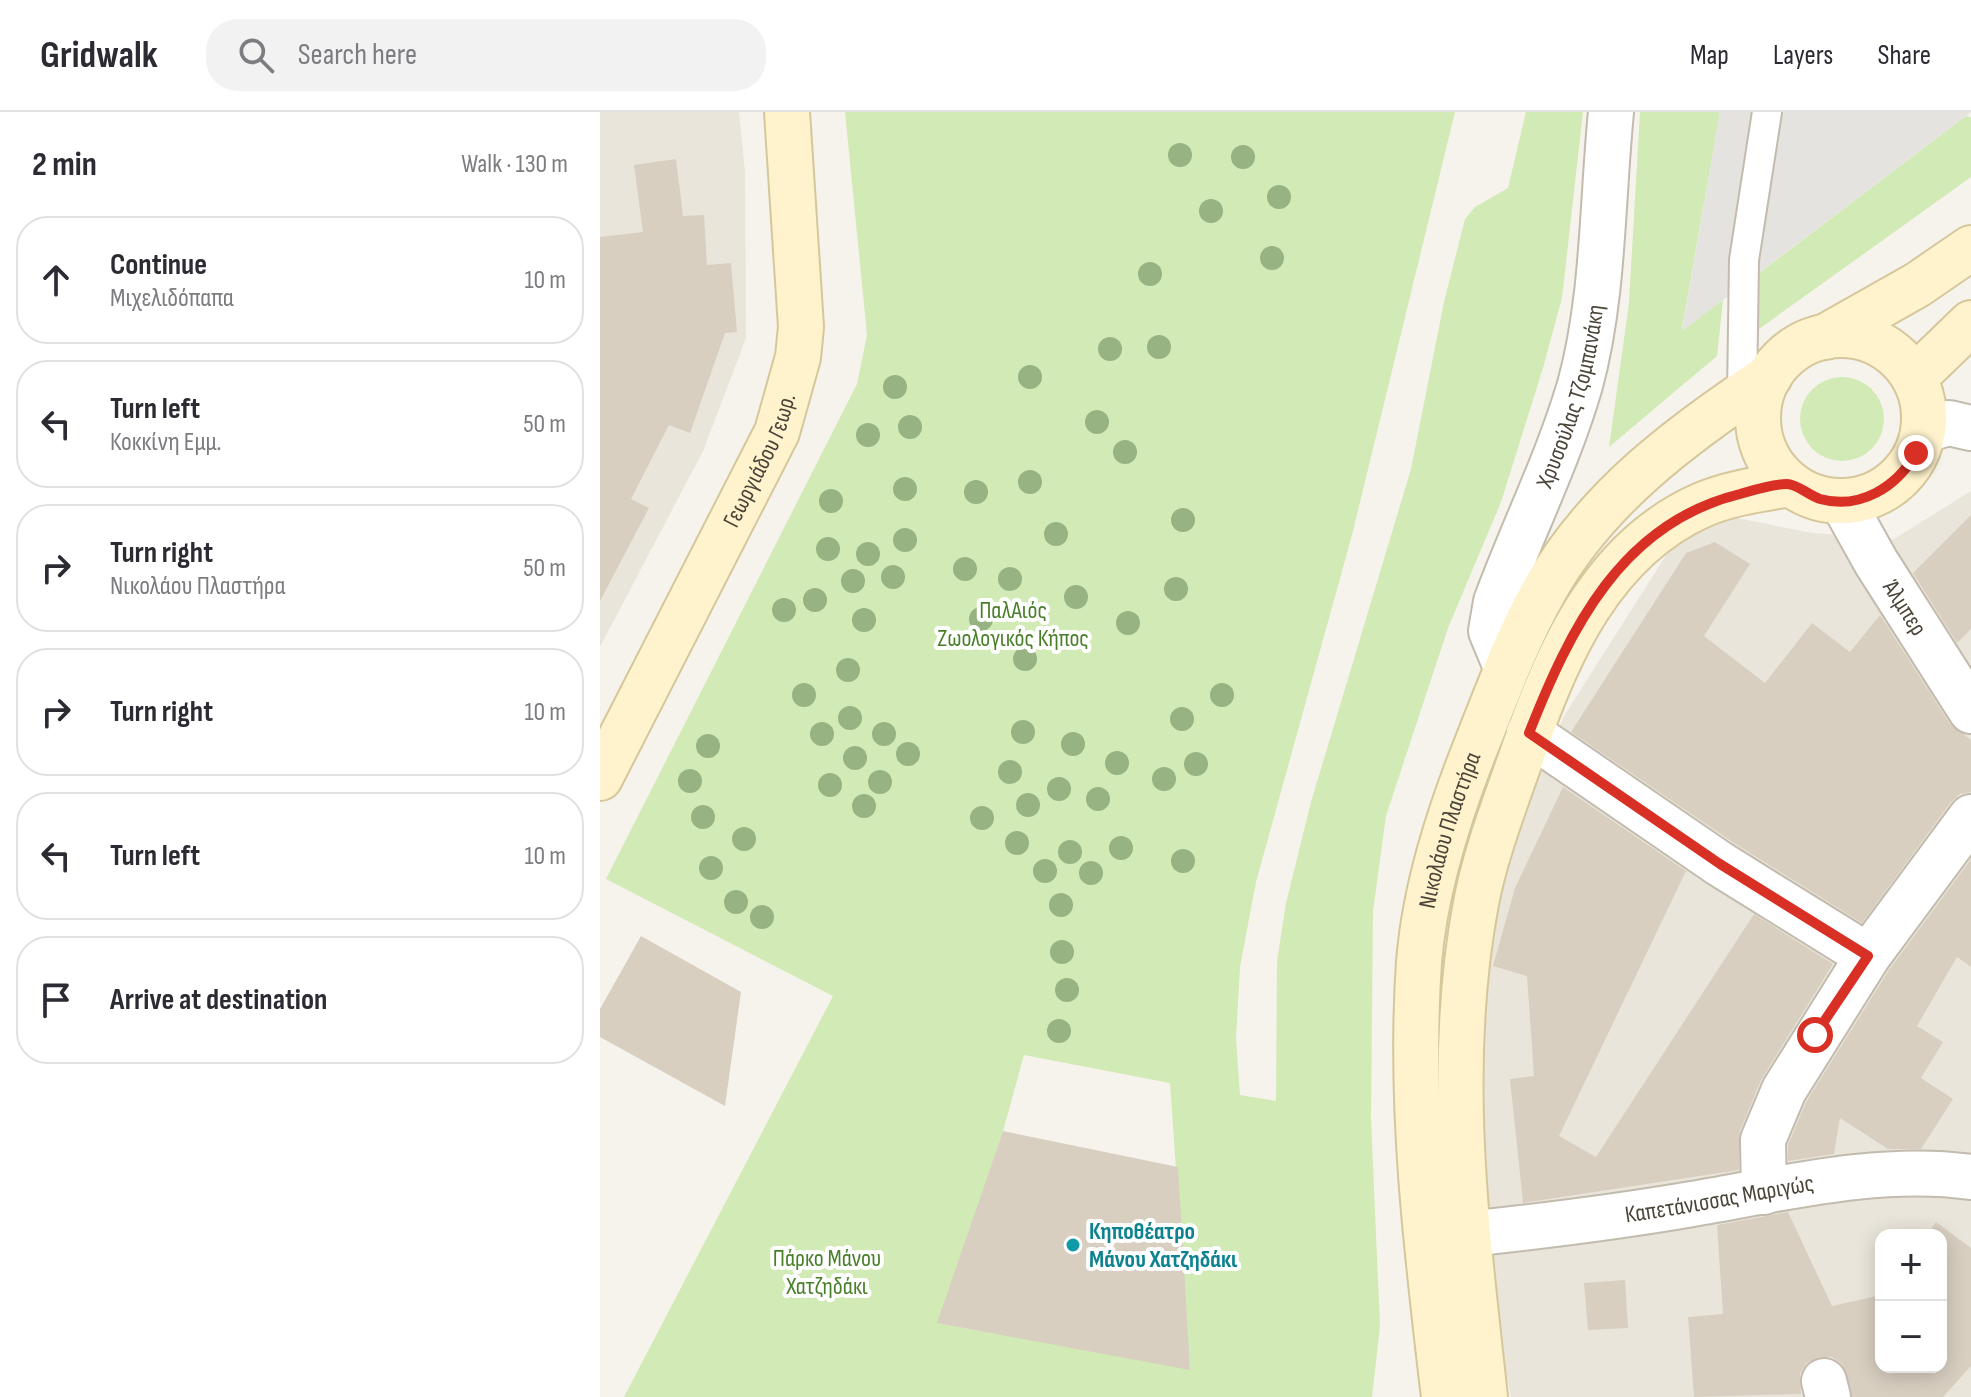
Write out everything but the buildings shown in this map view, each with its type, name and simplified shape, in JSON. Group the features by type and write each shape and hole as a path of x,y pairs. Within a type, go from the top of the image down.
{"main road":[{"name":"Γεωργιάδου Γεωρ.","path":"600,778 777,432 798,357 801,327 787,112"},
{"path":"1825,337 1858,337 1877,343 1901,361 1914,378 1923,405 1924,430 1910,464 1894,482 1873,495 1842,501 1816,497 1790,484 1769,460 1759,429 1761,397 1756,385 1794,351 1917,285 1971,248"},
{"path":"1914,378 1971,323"},
{"name":"Νικολάου Πλαστήρα","path":"1444,1397 1419,1112 1420,952 1438,862 1506,667 1545,589 1608,507 1647,466 1756,385"},
{"name":"Νικολάου Πλαστήρα","path":"1485,1397 1468,1234 1459,1084 1462,998 1477,899 1529,733 1563,653 1588,606 1623,561 1655,532 1703,505 1790,484"}],"street":[{"name":"Χρυσούλας Τζομπανάκη","path":"1506,667 1491,631 1496,602 1563,439 1580,384 1596,294 1611,112"},
{"path":"1924,430 1949,423 1971,428"},
{"name":"Άλμπερ","path":"1842,501 1971,711"},
{"path":"1529,733 1720,864 1868,956"},
{"path":"1764,1192 1762,1152 1770,1119 1815,1035 1868,956 1971,817"},
{"name":"Καπετάνισσας Μαριγώς","path":"1468,1234 1590,1222 1764,1192 1878,1177 1971,1177"}],"lane":[{"path":"1756,385 1744,260 1767,112"}],"shaded area":[{"path":"600,112 739,112 745,172 746,338 703,451 600,647"},
{"path":"1720,112 1971,112 1682,331"},
{"path":"1971,491 1971,1397 1511,1397 1494,1313 1479,1071 1495,915 1521,817 1564,716 1677,538 1732,517 1812,533 1894,539"}],"green space":[{"path":"845,112 1455,112 1352,535 1256,882 1240,967 1236,1038 1240,1095 1276,1101 1277,961 1286,903 1311,802 1411,469 1444,302 1465,219 1475,207 1508,188 1526,112 1583,112 1562,298 1543,368 1501,502 1448,628 1386,816 1373,911 1371,1119 1380,1326 1372,1397 624,1397 833,996 606,879 857,384 867,335","holes":["1024,1055 1170,1083 1190,1369 938,1323 1003,1131"]},
{"path":"1640,112 1720,112 1682,329 1723,300 1717,356 1609,447 1629,303"},
{"path":"1966,116 1971,117 1971,177 1752,334 1759,273"},
{"path":"1842,377 1865,384 1877,396 1884,419 1877,442 1865,454 1842,461 1819,454 1807,442 1800,419 1807,396 1819,384"}],"place":[{"name":"Κηποθέατρο Μάνου Χατζηδάκι","path":"1073,1245"}],"route":[{"path":"1815,1035 1868,956 1773,899 1529,733 1563,653 1588,606 1623,561 1655,532 1703,505 1790,484 1825,500 1842,501 1873,495 1894,482 1916,453"}],"park label":[{"name":"ΠαλΑιός Ζωολογικός Κήπος","path":"1013,624"},
{"name":"Πάρκο Μάνου Χατζηδάκι","path":"827,1272"}]}
